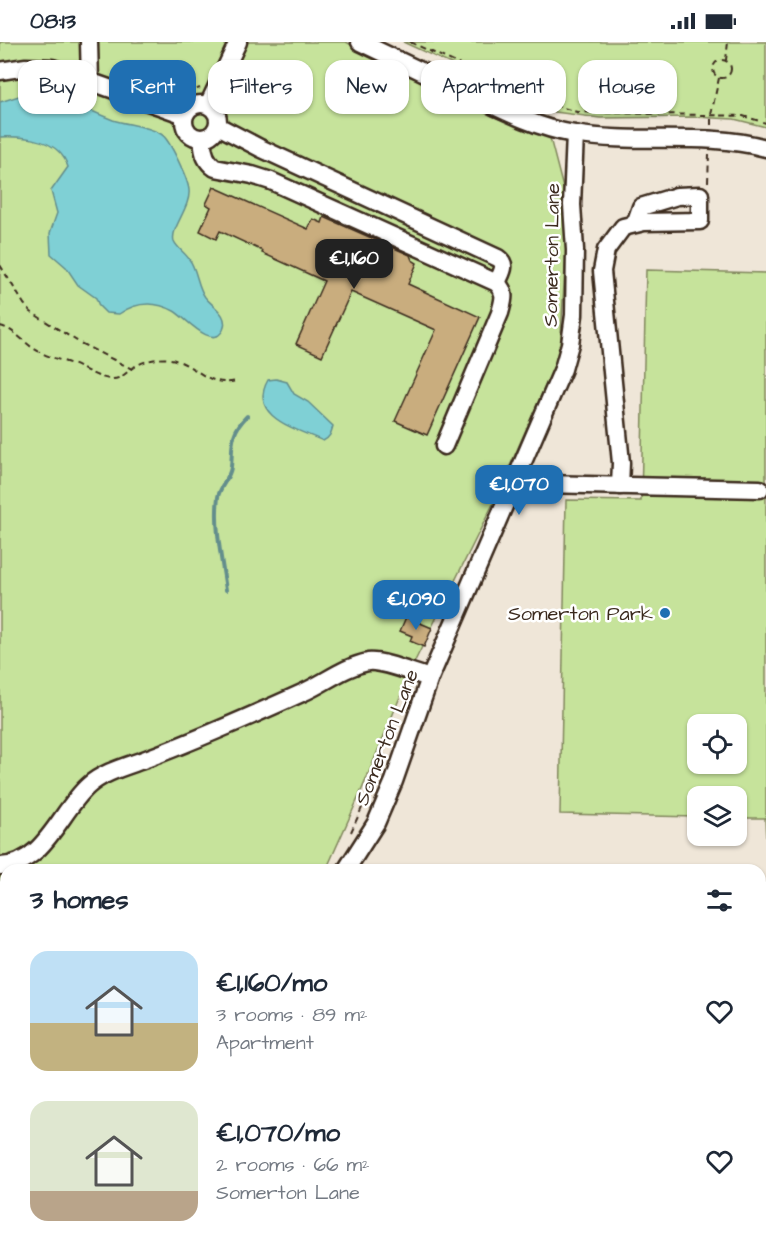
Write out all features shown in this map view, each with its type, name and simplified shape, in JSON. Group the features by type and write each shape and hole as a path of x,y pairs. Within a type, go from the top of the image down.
{"street":[{"path":"89,42 89,60"},
{"path":"229,60 238,42"},
{"path":"360,42 499,108 537,124 575,134 606,138 711,138 766,148"},
{"path":"0,71 18,68"},
{"path":"208,105 192,106 185,115 184,121 188,131 197,138 212,134 218,126 217,114"},
{"path":"218,126 260,148 498,258 503,263 504,269 497,283"},
{"name":"Somerton Lane","path":"350,864 376,823 394,781 430,678 563,369 570,344 574,304 575,250 572,205 575,134"},
{"path":"202,138 202,147 215,168 262,177 497,283 504,293 500,313 444,446"},
{"path":"338,212 349,189"},
{"path":"620,486 621,463 602,271 606,250 623,227 635,224"},
{"path":"518,473 543,484 760,489"},
{"path":"14,864 26,859 43,844 88,786 101,776 178,747 305,692 346,669 371,662 430,678"}],"path":[{"path":"410,42 537,100 577,112 743,116 766,123"},
{"path":"726,60 718,61 713,67 713,72 720,78 728,76 731,72 731,66 726,60 728,42"},
{"path":"196,89 201,87"},
{"path":"0,265 31,312 80,343 132,369"},
{"path":"0,326 13,332 38,352 109,379 116,379 143,363 170,359 188,366 211,380 221,383 237,381"},
{"path":"349,837 388,751"}],"green space":[{"path":"0,42 346,42 382,60 325,60 325,114 409,114 409,74 421,80 421,114 488,114 550,138 563,188 566,250 560,352 496,498 414,663 329,864 0,864"},
{"path":"403,42 766,42 766,127 734,119 600,118 566,113 566,60 442,60"},
{"name":"Somerton Park","path":"646,270 766,273 766,840 765,818 747,818 747,786 687,786 687,817 560,814 566,500 641,501"}],"water":[{"path":"18,96 18,114 97,113 113,120 150,129 165,137 178,160 189,190 187,203 175,230 174,241 192,263 205,297 222,315 225,325 218,335 212,337 205,335 174,311 153,304 132,307 119,314 106,313 99,306 96,298 78,285 66,267 51,254 50,233 57,213 51,191 68,167 57,150 40,141 20,137 0,137 0,102"},
{"path":"276,379 287,382 294,394 308,402 333,426 327,438 323,441 300,432 278,420 269,412 264,403 263,393 268,380"}],"building":[{"path":"214,187 308,229 313,219 322,223 324,217 410,255 417,263 408,284 480,317 427,435 395,421 436,330 351,292 322,356 296,344 324,281 220,231 216,239 200,231 211,207 206,204"},
{"path":"406,617 432,628 424,647 410,641 412,636 400,631"}],"waterway":[{"path":"226,590 218,532 218,497 230,471 232,446 237,428 247,416"}],"place":[{"name":"Somerton Park","path":"665,613"}]}
